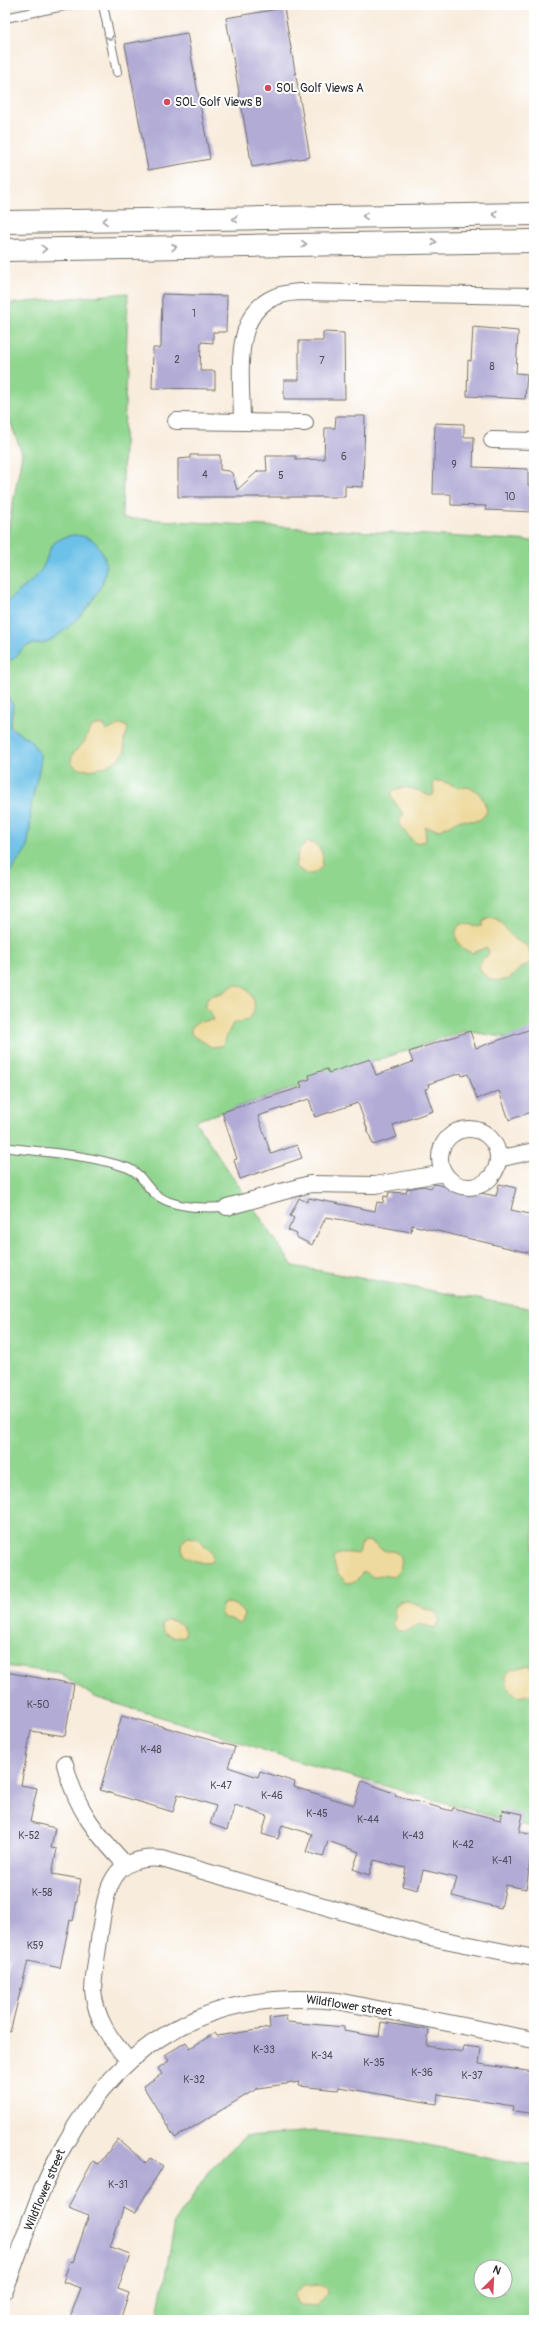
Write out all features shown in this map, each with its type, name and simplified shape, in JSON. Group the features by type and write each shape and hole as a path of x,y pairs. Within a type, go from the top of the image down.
{"street":[{"path":"5,222 534,214"},
{"path":"5,250 534,241"},
{"path":"242,422 243,334 247,322 254,311 263,302 274,296 300,292 534,296"},
{"path":"176,421 305,423"},
{"path":"492,440 534,441"},
{"path":"462,1130 476,1130 485,1134 492,1141 498,1159 491,1176 476,1186 458,1185 444,1173 440,1164 440,1154 443,1145 449,1137 462,1130"},
{"path":"498,1159 534,1151"},
{"path":"227,1207 310,1184 374,1185 444,1173"},
{"path":"65,1764 75,1796 82,1811 101,1838 126,1865"},
{"path":"129,2061 101,2024 94,2002 93,1990 107,1891 111,1881 126,1865 138,1860 162,1859 430,1937 534,1958"},
{"name":"Wildflower street","path":"5,2290 50,2173 65,2142 83,2113 103,2086 129,2061 157,2040 200,2017 254,2002 309,1998 337,2002 534,2040"}],"lane":[{"path":"5,18 69,5"},
{"path":"103,5 117,72"},
{"path":"5,1147 76,1156 105,1162 133,1170 155,1194 169,1202 207,1208 227,1207"}],"green space":[{"path":"128,293 122,518 534,541 534,1042 465,1031 195,1121 293,1266 534,1309 534,1828 286,1758 217,1734 94,1697 60,1673 5,1666 5,546 22,454 5,407 5,304"},
{"path":"316,2131 403,2140 522,2164 534,2164 534,2320 157,2320 175,2222 208,2172 245,2136"}],"sand":[{"path":"121,724 127,727 128,730 124,740 125,751 121,757 115,762 98,769 81,769 75,766 71,760 72,756 84,742 92,727 95,725 104,725 106,731"},
{"path":"436,781 458,787 471,788 478,792 485,803 487,811 478,820 458,820 441,830 425,827 426,841 415,843 400,826 400,818 404,815 391,797 392,791 407,788 431,796 434,794 433,784"},
{"path":"307,842 319,847 323,859 322,867 313,874 306,874 295,866 299,850"},
{"path":"489,918 498,920 515,940 528,946 532,962 520,968 509,979 495,980 486,977 481,971 480,964 481,961 488,955 489,950 485,948 473,953 469,952 459,944 456,937 457,928 462,924 482,926 482,922"},
{"path":"234,985 246,989 250,993 253,999 254,1011 246,1020 233,1023 222,1046 211,1047 191,1034 191,1029 197,1022 214,1020 211,1013 204,1007 208,997 224,992"},
{"path":"188,1537 197,1538 208,1549 213,1556 211,1562 197,1562 184,1555 181,1543"},
{"path":"366,1541 371,1542 383,1550 394,1551 398,1554 401,1560 399,1571 394,1577 381,1575 373,1577 364,1571 355,1582 347,1583 337,1573 333,1559 342,1553 358,1554 360,1545"},
{"path":"407,1601 435,1611 440,1621 435,1628 419,1624 407,1631 395,1629 392,1623 395,1618 394,1608 399,1602"},
{"path":"230,1603 239,1607 244,1613 243,1621 239,1624 231,1619 224,1618 220,1612 223,1604"},
{"path":"167,1620 181,1624 186,1631 184,1636 174,1638 164,1632 162,1624"},
{"path":"524,1666 534,1667 534,1694 517,1697 508,1687 505,1675 510,1670"},
{"path":"319,2284 327,2287 328,2292 317,2307 302,2306 296,2302 295,2294 305,2285"}],"water":[{"path":"73,535 83,536 90,539 96,543 102,552 106,564 104,576 99,589 92,602 71,625 51,640 40,644 28,645 15,658 5,662 5,604 38,574 46,561 52,545 56,541"},
{"path":"5,691 13,705 10,727 31,741 40,755 40,766 31,805 30,829 27,848 5,880"}],"building":[{"name":"SOL Golf Views A","path":"284,8 310,157 252,167 226,18"},
{"name":"SOL Golf Views B","path":"187,33 210,159 148,170 125,44"},
{"path":"162,294 227,296 226,332 213,332 213,343 201,342 200,371 215,371 215,389 152,388 153,348 161,348"},
{"path":"473,327 518,331 516,373 527,374 525,399 467,396 468,360 471,361"},
{"path":"323,332 344,333 345,399 284,399 284,380 299,380 299,341 323,341"},
{"path":"336,416 365,416 363,487 345,486 345,497 178,497 178,459 190,458 190,455 220,455 220,470 229,471 232,473 237,490 258,471 267,471 266,456 296,456 296,460 324,459 325,428 335,428"},
{"path":"435,423 464,424 464,437 474,437 473,467 528,469 528,485 534,485 534,512 485,510 486,506 451,505 451,494 433,494"},
{"path":"534,1028 534,1111 509,1120 499,1091 477,1099 468,1074 462,1076 461,1073 428,1084 429,1088 425,1089 433,1111 393,1125 397,1137 373,1145 358,1103 315,1117 309,1099 258,1116 271,1154 297,1145 302,1158 240,1179 234,1160 237,1159 222,1112 302,1087 300,1082 310,1079 309,1075 327,1069 329,1073 370,1059 376,1075 413,1062 409,1052 470,1031 476,1048"},
{"path":"434,1184 496,1196 499,1184 516,1188 511,1210 534,1215 534,1254 412,1225 411,1232 326,1217 312,1245 296,1237 297,1234 288,1230 294,1218 290,1216 299,1198 307,1202 309,1198 375,1211 377,1202 383,1203 384,1196 388,1197 389,1192 406,1193 407,1189 423,1186 431,1188"},
{"path":"5,1672 74,1684 65,1736 31,1731 21,1785 37,1788 30,1822 55,1828 51,1848 57,1849 52,1874 81,1879 73,1921 70,1920 60,1968 28,1961 10,2032 5,2032 5,1978 10,1957 5,1956"},
{"path":"122,1715 235,1747 228,1767 258,1777 260,1771 295,1782 294,1787 354,1805 362,1781 396,1794 395,1796 452,1811 453,1808 500,1820 502,1810 523,1814 519,1832 534,1835 526,1889 506,1885 501,1908 452,1896 457,1878 423,1870 418,1890 402,1886 406,1868 374,1860 369,1875 353,1869 359,1852 328,1841 323,1857 306,1852 312,1834 282,1825 278,1839 262,1834 267,1816 235,1805 227,1830 210,1824 216,1806 178,1794 173,1812 100,1790"},
{"path":"286,2016 287,2022 344,2027 344,2031 379,2037 381,2022 429,2030 427,2046 463,2052 464,2046 481,2048 479,2064 534,2072 531,2113 512,2111 513,2106 438,2094 437,2104 339,2087 338,2090 299,2086 300,2082 258,2088 175,2138 143,2086 162,2074 158,2068 169,2061 165,2055 186,2042 190,2048 215,2033 217,2036 270,2028 269,2018"},
{"path":"118,2139 146,2163 150,2158 163,2166 135,2213 124,2207 110,2247 130,2254 118,2289 129,2293 120,2320 78,2320 70,2317 81,2288 63,2282 70,2261 73,2262 89,2215 68,2207 93,2161 99,2164"}],"place":[{"name":"SOL Golf Views A","path":"268,88"},
{"name":"SOL Golf Views B","path":"167,102"}]}
